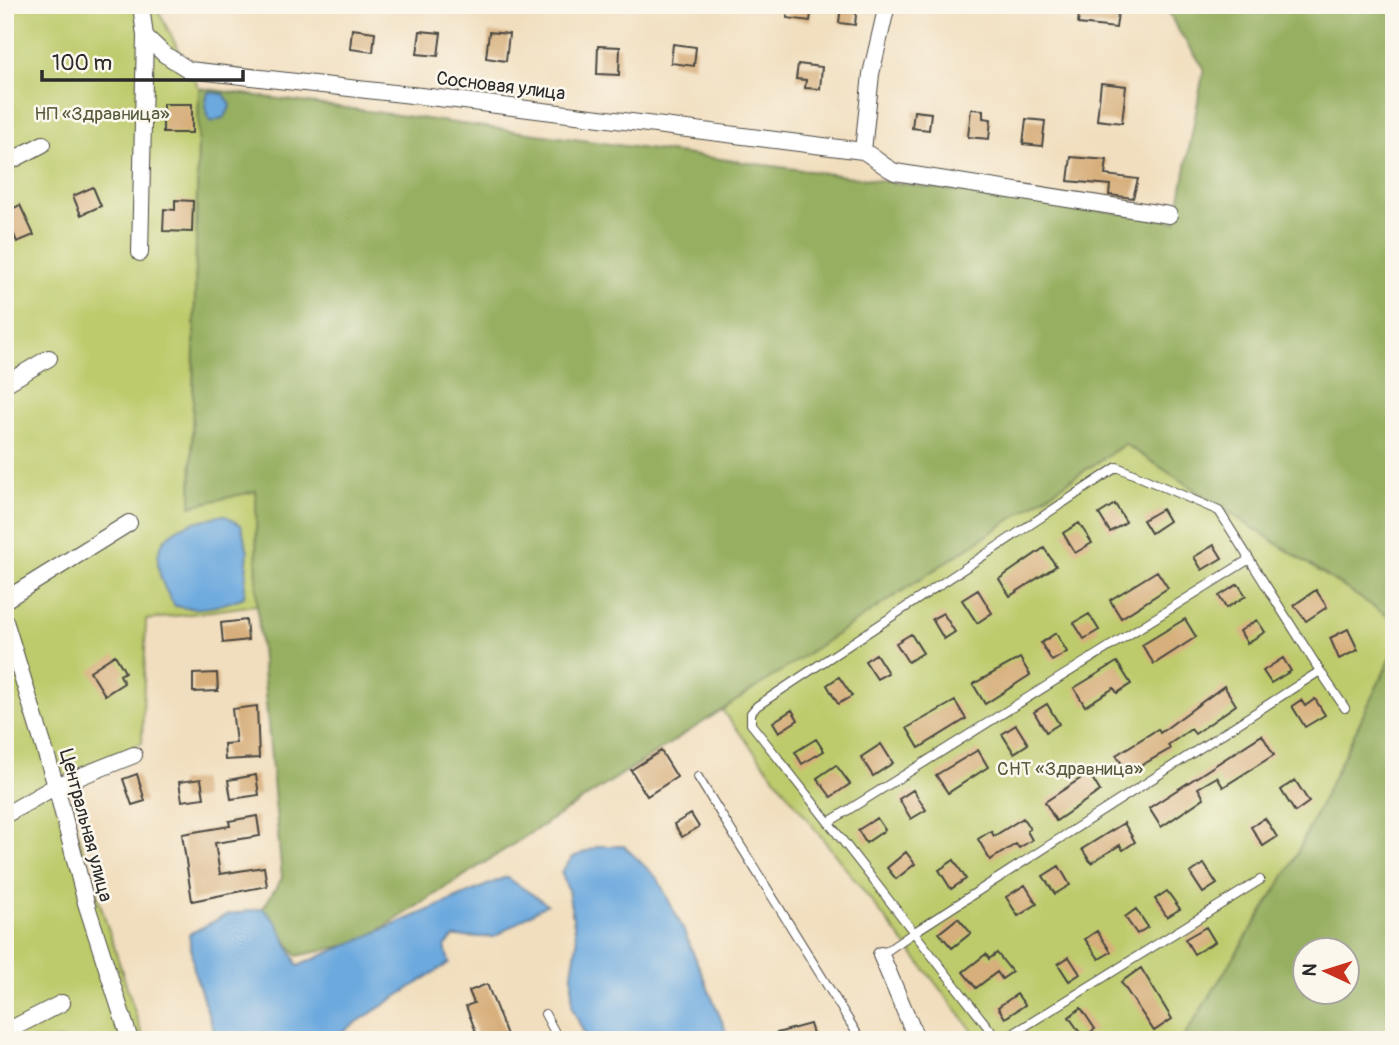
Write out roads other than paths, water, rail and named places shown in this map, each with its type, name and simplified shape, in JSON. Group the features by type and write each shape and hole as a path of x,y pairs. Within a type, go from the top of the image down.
{"street":[{"path":"140,253 145,36 141,5"},
{"path":"887,5 871,74 863,151 873,156 882,166 895,172 1170,215"},
{"name":"Сосновая улица","path":"145,36 164,54 189,70 863,151"},
{"path":"5,164 43,144"},
{"path":"5,384 49,358"},
{"path":"5,600 129,523"},
{"name":"Центральная улица","path":"5,621 56,786 86,903 130,1040"},
{"path":"5,815 56,786 134,755"},
{"path":"881,955 917,1040"},
{"path":"5,1032 62,1003"}],"lane":[{"path":"1259,880 1000,1040 751,724 751,713 757,706 1117,467 1219,511 1345,708"},
{"path":"829,822 1248,560"},
{"path":"881,955 1320,671"},
{"path":"698,777 861,1040"},
{"path":"545,1014 559,1040"}],"water":[{"path":"208,92 224,94 231,105 225,117 211,122 206,108"},
{"path":"224,515 241,525 248,552 244,597 210,607 175,606 159,572 162,544 180,528"},
{"path":"599,846 624,846 658,879 683,929 729,1038 736,1040 587,1040 572,1007 572,973 577,942 568,890 561,872 573,857"},
{"path":"506,877 547,904 494,937 454,937 445,946 449,963 329,1040 217,1040 194,971 189,934 226,915 263,908 277,923 298,966"}],"park label":[{"name":"НП «Здравница»","path":"102,113"},
{"name":"СНТ «Здравница»","path":"1070,768"}]}
